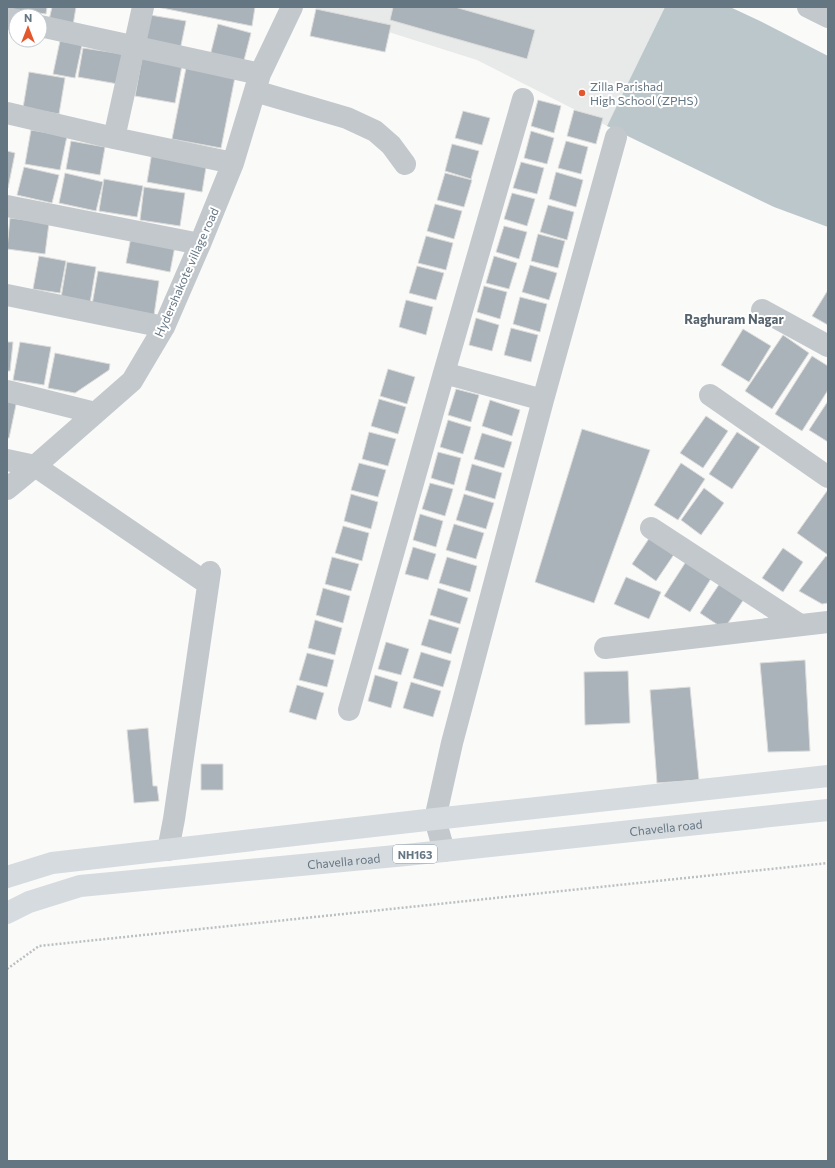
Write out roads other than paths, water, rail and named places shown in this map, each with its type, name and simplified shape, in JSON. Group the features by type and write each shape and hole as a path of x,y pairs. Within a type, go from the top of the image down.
{"highway":[{"path":"7,877 52,863 828,776"},
{"name":"Chavella road","path":"7,913 29,902 80,886 444,851 828,810"}],"street":[{"path":"114,138 143,7"},
{"name":"Hydershakote village road","path":"7,488 35,466 132,381 164,327 233,163 257,82 292,7"},
{"path":"808,7 828,17"},
{"path":"48,28 134,46 257,82 376,131 406,164"},
{"path":"349,710 523,99"},
{"path":"7,113 114,138 233,163"},
{"path":"444,851 435,819 452,743 542,400 616,137"},
{"path":"7,206 200,244"},
{"path":"7,295 164,327"},
{"path":"762,310 828,346"},
{"path":"444,373 542,400"},
{"path":"7,392 95,413"},
{"path":"710,395 828,477"},
{"path":"7,460 35,466 209,578 174,819 168,850"},
{"path":"652,528 800,625"},
{"path":"605,648 828,622"}],"place":[{"name":"Zilla Parishad High School (ZPHS)","path":"582,93"}],"district":[{"name":"Raghuram Nagar","path":"734,319"}]}
